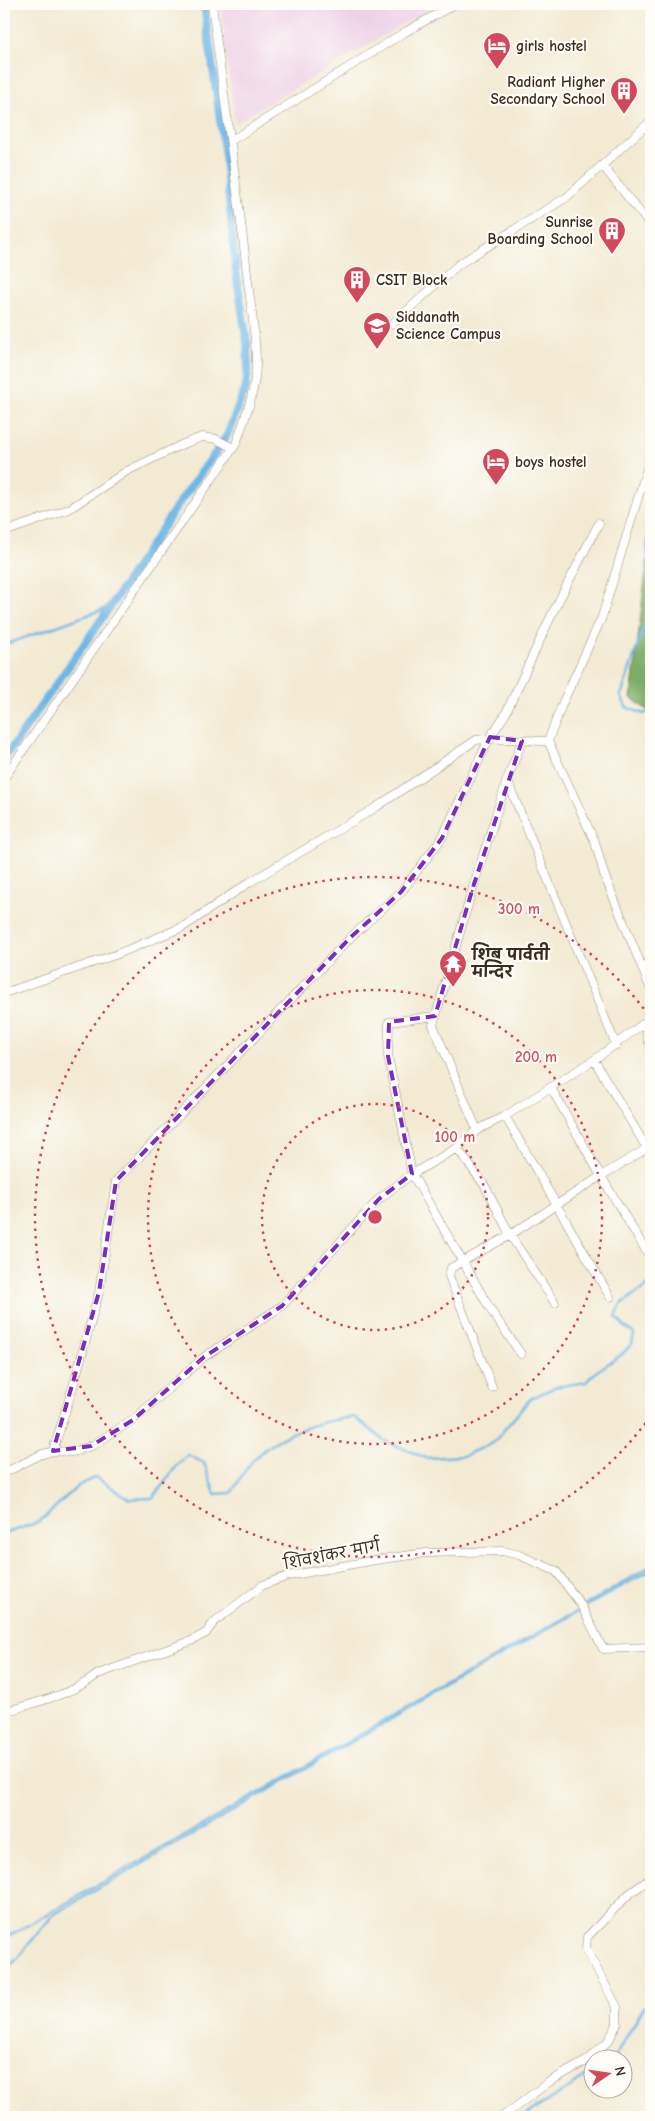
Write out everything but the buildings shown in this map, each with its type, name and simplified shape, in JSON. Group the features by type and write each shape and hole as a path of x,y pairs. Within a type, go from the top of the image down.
{"street":[{"path":"4,778 230,447 252,394 256,363 232,140 225,111 212,4"},
{"path":"232,140 405,32 455,4"},
{"path":"392,324 459,264 567,197 651,121"},
{"path":"602,165 651,226"},
{"path":"4,529 10,530 69,509 127,471 202,437 220,441 230,447"},
{"path":"651,455 602,617 563,702 548,741 595,842 604,874 651,990"},
{"path":"53,1451 99,1292 116,1181 352,936 401,892 442,838 490,737 505,715 553,612 598,523"},
{"path":"4,993 115,955 182,927 250,882 375,808 476,740 490,737 522,741 548,741"},
{"path":"477,1130 433,1025 474,884 522,741"},
{"path":"508,780 616,1045"},
{"path":"435,1016 389,1022 388,1056 412,1174 492,1312 521,1354"},
{"path":"4,1473 40,1455 53,1451 73,1452 91,1446 133,1420 204,1357 282,1306 379,1198 412,1174 457,1148 477,1130 505,1116 551,1088 616,1045 648,1021"},
{"path":"648,1021 648,1040 651,1046"},
{"path":"492,1387 449,1276 451,1268 462,1260 510,1235 601,1176 650,1150 594,1060"},
{"path":"551,1088 651,1259"},
{"path":"505,1116 610,1296"},
{"path":"457,1148 485,1186 510,1235 555,1303"},
{"name":"शिवशंकर मार्ग","path":"4,1712 64,1694 88,1682 98,1674 191,1641 206,1633 214,1622 250,1595 272,1582 288,1576 426,1553 504,1551 519,1555 556,1571 582,1608 603,1650 651,1647"},
{"path":"502,2117 549,2082 588,2060 609,2040 617,2024 617,2006 586,1950 587,1937 629,1894 651,1878"}],"highlighted area":[{"path":"490,737 522,741 474,884 435,1016 389,1022 388,1056 412,1174 379,1199 282,1306 204,1357 133,1420 91,1446 53,1451 99,1292 116,1181 352,936 401,892 442,838"}],"shaded area":[{"path":"220,4 438,4 235,123"}],"green space":[{"path":"651,527 651,713 631,698"}],"waterway":[{"path":"4,759 220,446 227,435 246,387 248,369 247,343 236,272 225,156 204,4"},
{"path":"651,521 647,547 651,604 621,696 626,707 644,714 651,710"},
{"path":"4,645 110,607"},
{"path":"4,1534 39,1522 78,1486 96,1477 129,1499 153,1498 178,1464 188,1455 204,1463 215,1494 231,1493 250,1464 271,1445 298,1431 340,1419 354,1417 385,1441 426,1458 463,1456 493,1443 530,1399 555,1387 586,1382 597,1371 621,1355 632,1344 634,1334 616,1317 621,1304 651,1283"},
{"path":"584,1606 651,1566"},
{"path":"587,1606 651,1570"},
{"path":"4,1974 53,1915 580,1610"},
{"path":"4,1939 567,1616"},
{"path":"620,2048 644,2007 651,1999"},
{"path":"522,2117 582,2079"}],"place":[{"name":"girls hostel","path":"497,70"},
{"name":"Radiant Higher Secondary School","path":"624,115"},
{"name":"Sunrise Boarding School","path":"612,255"},
{"name":"CSIT Block","path":"357,304"},
{"name":"Siddanath Science Campus","path":"377,350"},
{"name":"boys hostel","path":"496,486"},
{"name":"शिब पार्वती मन्दिर","path":"453,988"}]}
